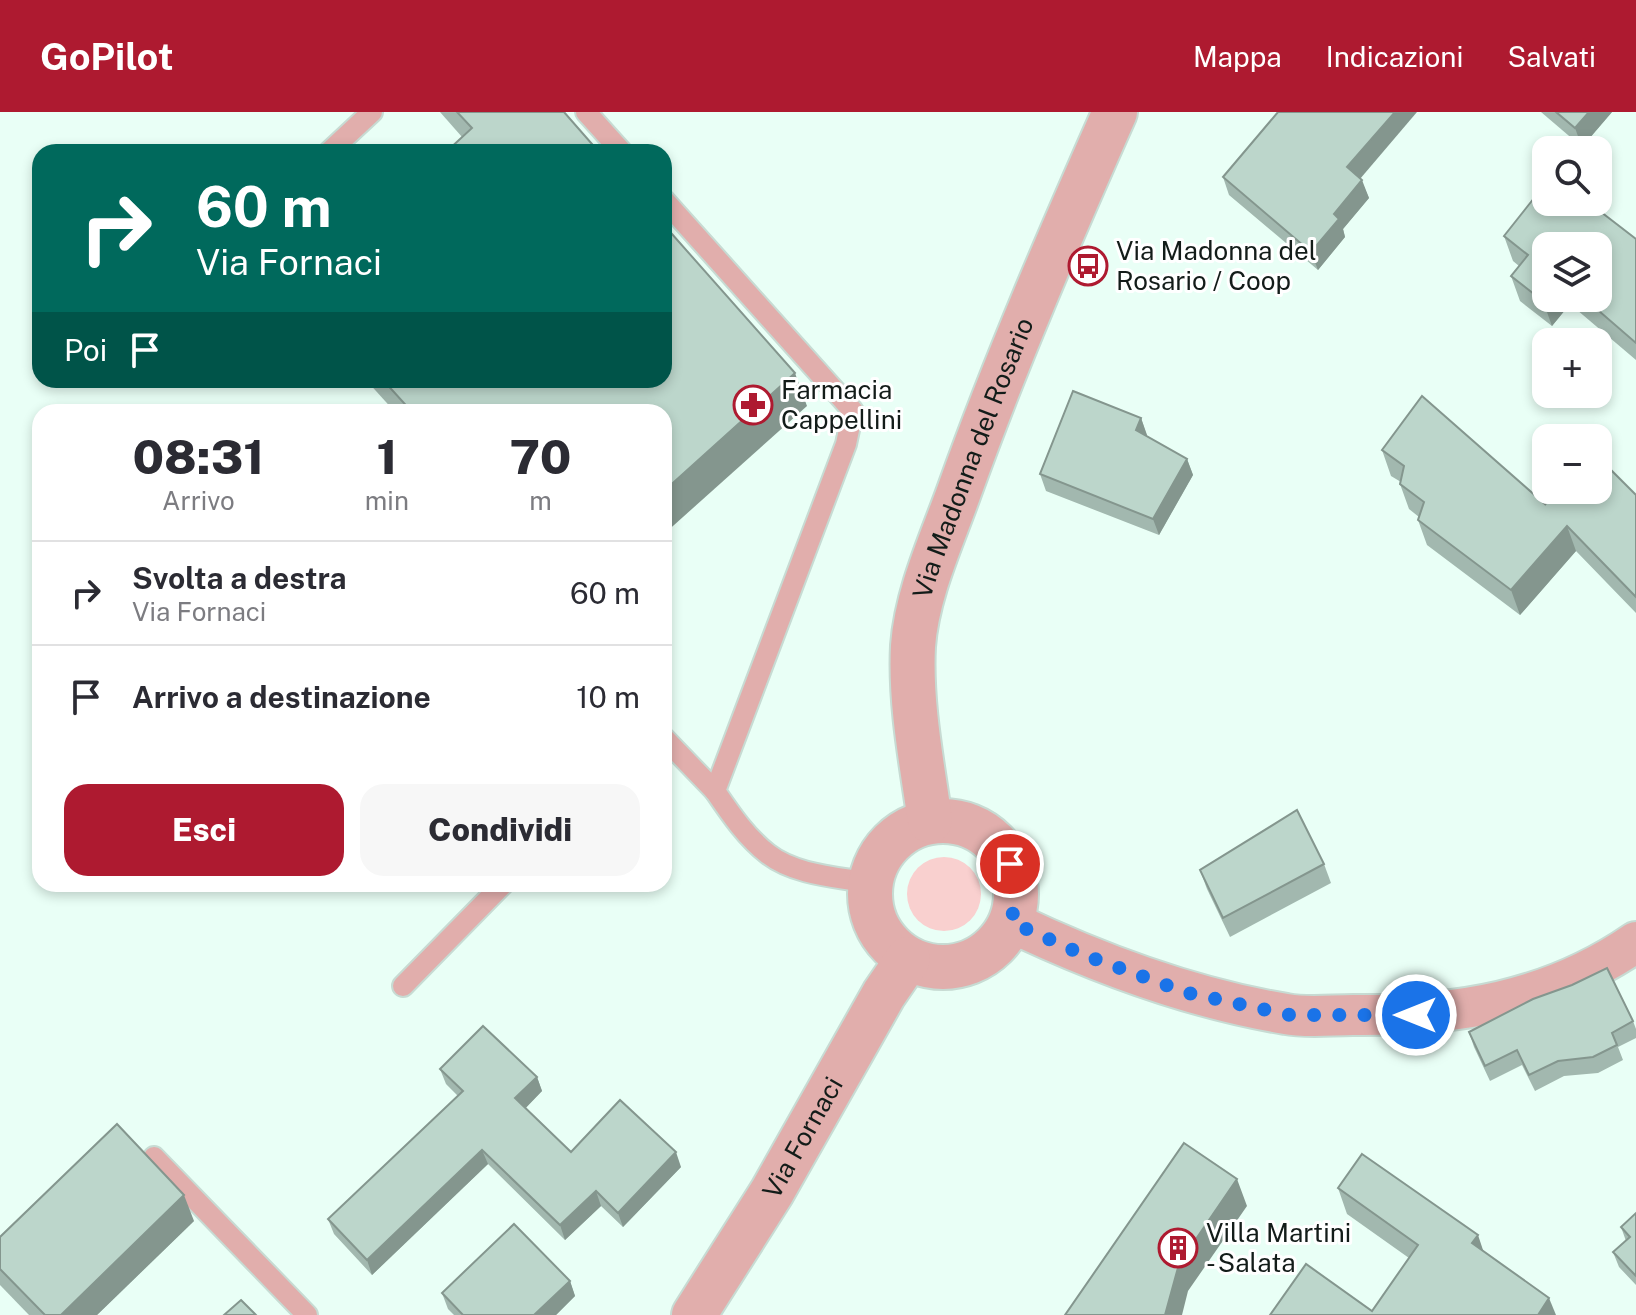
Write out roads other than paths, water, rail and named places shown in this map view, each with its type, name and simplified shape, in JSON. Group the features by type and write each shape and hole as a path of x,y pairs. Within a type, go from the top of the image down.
{"street":[{"name":"Via Madonna del Rosario","path":"930,821 913,689 914,644 922,595 988,411 1115,112"},
{"path":"950,820 986,834 1010,864 1016,883 1016,903 1011,922 1000,940 985,954 967,963 937,967 908,959 892,948 872,917 869,899 875,863 898,835 930,821 950,820"},
{"path":"1011,922 1084,955 1188,993 1290,1015 1416,1015 1494,1004 1560,984 1636,942"},
{"name":"Via Fornaci","path":"694,1315 772,1192 884,994 908,959"}],"lane":[{"path":"338,144 372,112"},
{"path":"586,112 615,144"},
{"path":"672,209 853,411 846,444 715,791"},
{"path":"672,746 715,791 737,823 769,855 796,868 870,883"},
{"path":"403,986 495,892"},
{"path":"154,1157 307,1315"}],"place":[{"name":"Via Madonna del Rosario / Coop","path":"1088,266"},
{"name":"Farmacia Cappellini","path":"753,405"},
{"name":"Villa Martini - Salata","path":"1178,1248"}]}
